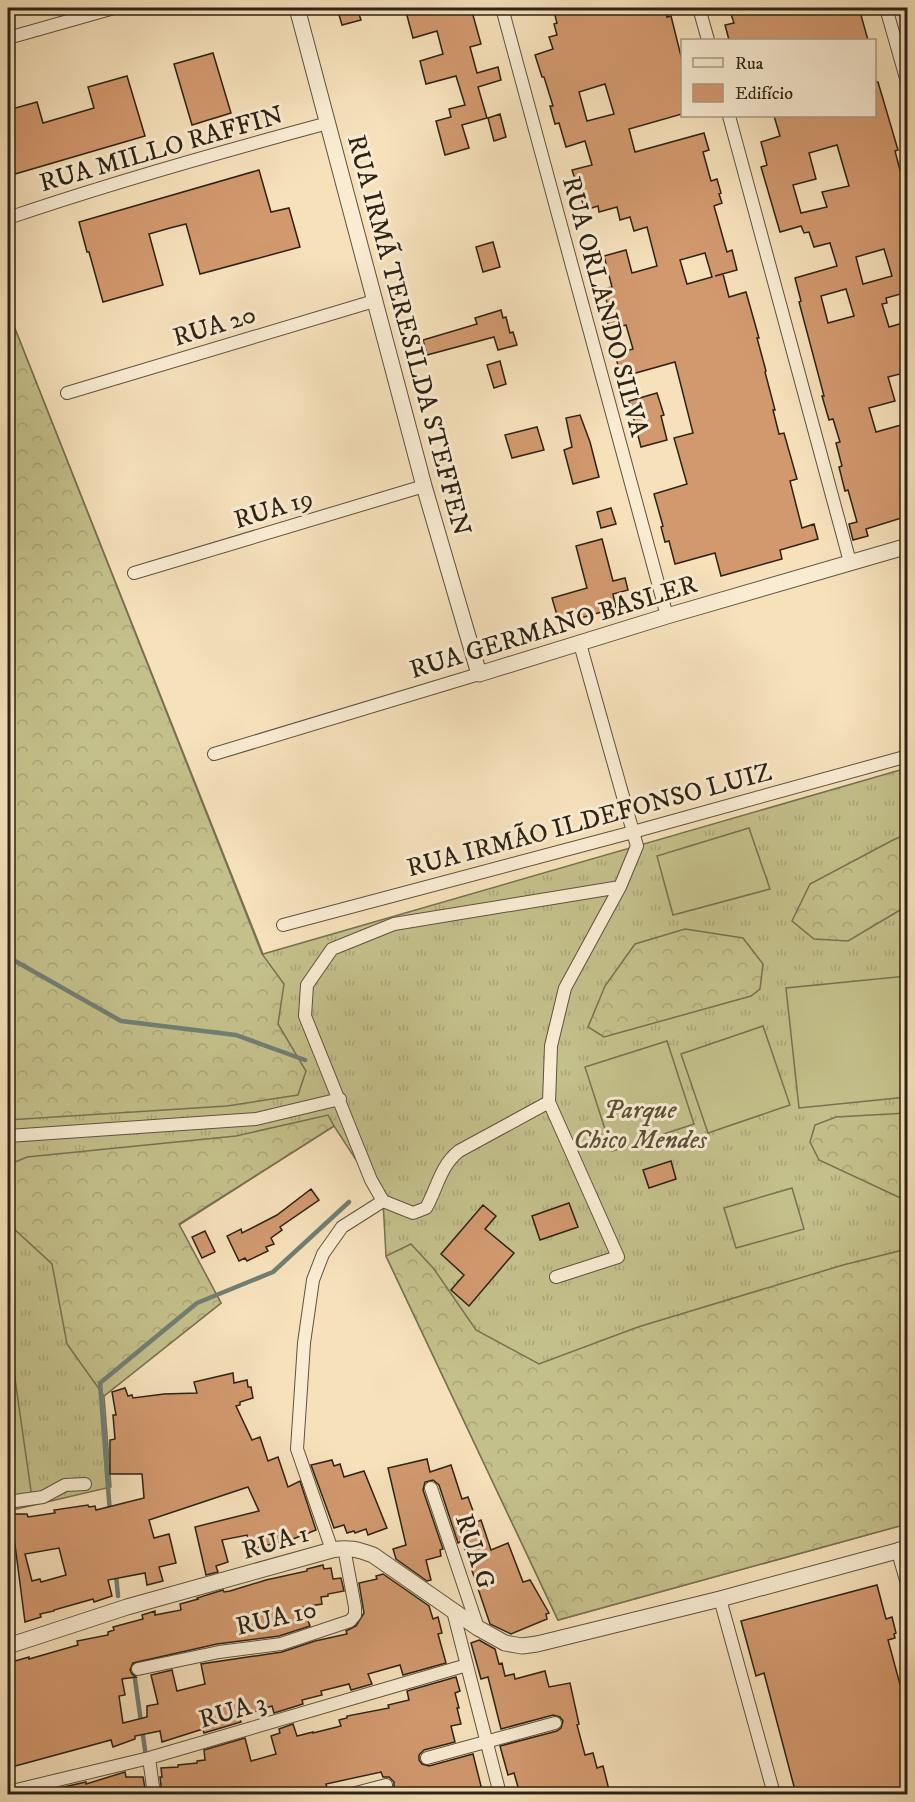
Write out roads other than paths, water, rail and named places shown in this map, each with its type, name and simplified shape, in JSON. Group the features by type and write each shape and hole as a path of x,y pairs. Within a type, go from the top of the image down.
{"street":[{"path":"8,38 114,8"},
{"name":"RUA IRMÃ TERESILDA STEFFEN","path":"297,8 424,486 479,674"},
{"name":"RUA ORLANDO SILVA","path":"502,8 667,616"},
{"path":"699,8 708,39"},
{"path":"886,8 908,85"},
{"path":"729,117 850,562"},
{"name":"RUA MILLO RAFFIN","path":"8,218 171,166 328,123"},
{"name":"RUA 20","path":"68,393 374,301"},
{"name":"RUA 19","path":"134,573 424,486"},
{"name":"RUA GERMANO BASLER","path":"214,754 667,616 908,546"},
{"path":"556,1277 618,1257 549,1102 551,1046 565,988 620,886 636,846 580,644"},
{"name":"RUA IRMÃO ILDEFONSO LUIZ","path":"283,925 908,756"},
{"path":"549,1102 459,1151 451,1158 442,1173 426,1208 412,1213 383,1201 371,1180 305,1016 307,985 332,949 394,924 620,886"},
{"path":"8,1136 256,1119 340,1099"},
{"path":"338,1549 297,1449 304,1343 313,1280 322,1254 342,1227 383,1201"},
{"path":"8,1502 43,1497 65,1485 85,1484"},
{"name":"RUA G","path":"431,1488 478,1628"},
{"name":"RUA 1","path":"8,1646 127,1607 338,1549 358,1549 373,1555 478,1628 505,1643 522,1646 720,1599 903,1549"},
{"name":"RUA 10","path":"138,1669 219,1652 281,1644 350,1621 355,1615 355,1607 338,1549"},
{"path":"903,1549 908,1582"},
{"path":"720,1599 774,1794"},
{"path":"453,1611 500,1794"},
{"name":"RUA 3","path":"8,1792 149,1758 467,1665"},
{"path":"427,1758 555,1724"},
{"path":"149,1758 154,1794"},
{"path":"352,1794 386,1785"}],"waterway":[{"path":"8,957 121,1021 236,1035 305,1060"},
{"path":"110,1513 100,1383 197,1303 273,1272 349,1202"},
{"path":"116,1575 118,1596"},
{"path":"132,1658 146,1757"}],"park label":[{"name":"Parque Chico Mendes","path":"640,1124"}]}
